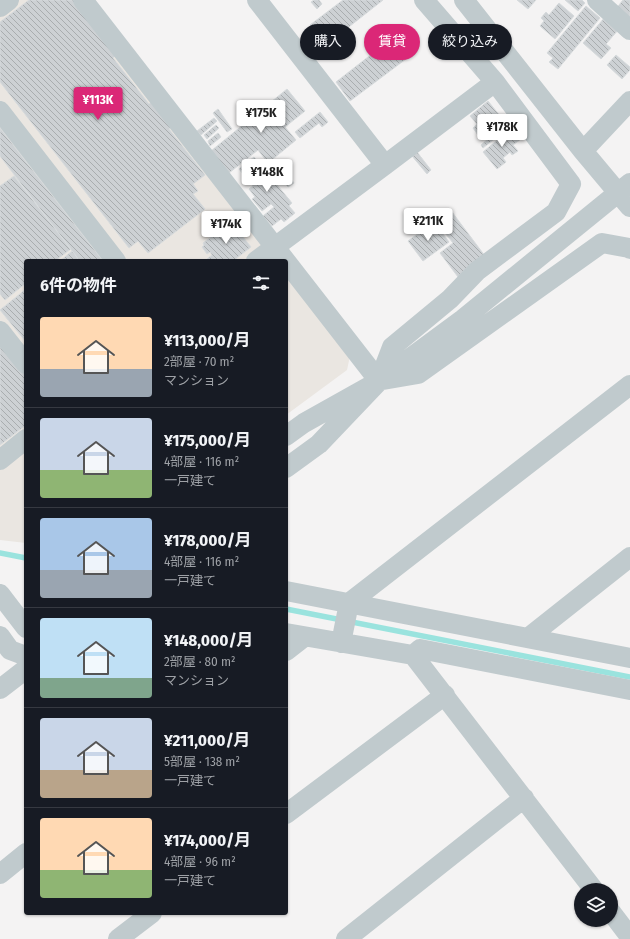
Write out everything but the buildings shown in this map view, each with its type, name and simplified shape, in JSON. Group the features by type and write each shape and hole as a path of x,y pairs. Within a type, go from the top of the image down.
{"street":[{"path":"0,7 9,0"},
{"path":"83,0 285,259"},
{"path":"257,0 385,165"},
{"path":"288,467 319,444 379,381 392,347 450,299 477,271 556,212 571,184 495,82 424,0"},
{"path":"288,435 304,423 379,381 463,319 626,194 583,151 464,0"},
{"path":"597,0 630,30"},
{"path":"259,259 495,82"},
{"path":"583,151 630,101"},
{"path":"0,111 114,259"},
{"path":"379,381 418,374 602,243 630,249"},
{"path":"288,263 379,381"},
{"path":"0,331 24,361"},
{"path":"342,638 348,606 630,385"},
{"path":"0,460 24,441"},
{"path":"529,637 630,556"},
{"path":"288,591 348,606 529,637 630,658"},
{"path":"0,594 24,625"},
{"path":"288,647 295,635 342,638 413,655 589,883"},
{"path":"9,650 24,639"},
{"path":"413,655 420,649 630,690"},
{"path":"0,689 24,671"},
{"path":"288,813 445,695"},
{"path":"346,939 524,798"},
{"path":"0,874 24,855"},
{"path":"118,939 149,915"},
{"path":"618,921 630,937"}],"shaded area":[{"path":"0,0 75,0 275,259 24,259 24,543 0,540"},
{"path":"288,276 350,356 347,370 288,414"}],"waterway":[{"path":"0,553 24,558"},
{"path":"288,609 630,677"}]}
